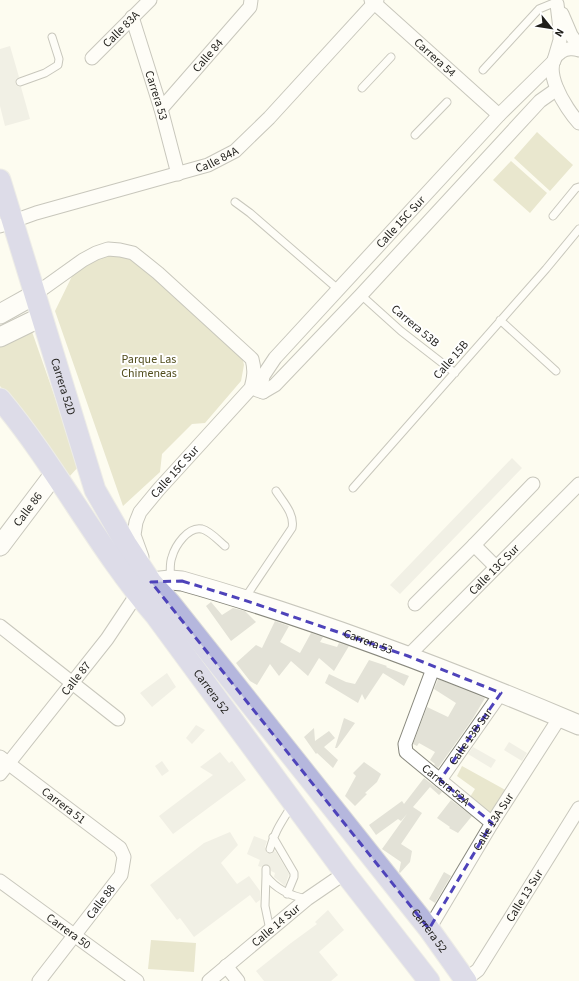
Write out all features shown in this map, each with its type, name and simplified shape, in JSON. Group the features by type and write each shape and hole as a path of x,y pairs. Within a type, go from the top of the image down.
{"main road":[{"name":"Carrera 52D","path":"0,180 6,223 34,295 95,490 126,544 153,585"},
{"name":"Carrera 52","path":"0,399 55,472 174,609 429,929 466,980"},
{"name":"Carrera 52","path":"153,585 156,616 345,873 429,981"}],"street":[{"name":"Calle 83A","path":"92,58 150,0"},
{"name":"Calle 84","path":"161,109 250,7 251,0"},
{"name":"Carrera 54","path":"374,1 499,115"},
{"name":"Calle 84A","path":"6,223 36,213 208,165 235,151 269,118 374,1"},
{"path":"556,2 571,35 579,47"},
{"path":"556,2 560,28 560,40 552,68 557,89 579,123"},
{"name":"Carrera 53","path":"132,17 161,109 178,174"},
{"path":"554,59 561,52 568,49 579,50"},
{"name":"Calle 15C Sur","path":"153,585 134,535 136,522 140,512 257,390 262,382 263,376 275,358 499,115 554,59"},
{"name":"Calle 15C Sur","path":"257,390 276,384 361,296 540,101 557,89"},
{"path":"0,314 34,295 54,280 96,253 108,250 120,250 133,253 158,273 252,359 265,362 275,358"},
{"path":"0,337 35,318 41,317"},
{"path":"252,359 255,368 257,390"},
{"name":"Calle 86","path":"0,546 55,472"},
{"path":"415,604 533,484"},
{"name":"Calle 13C Sur","path":"408,656 579,484"},
{"path":"474,545 496,567"},
{"name":"Carrera 53","path":"153,585 182,581 244,600 408,656 572,720"},
{"name":"Calle 87","path":"0,774 4,760 72,683 153,585"},
{"path":"0,626 118,718"},
{"name":"Carrera 52A","path":"434,666 405,744 406,752 492,823"},
{"name":"Calle 13B Sur","path":"440,780 501,693"},
{"name":"Calle 13A Sur","path":"429,929 492,823 572,720"},
{"name":"Carrera 51","path":"4,760 120,848 124,857"},
{"name":"Calle 13 Sur","path":"466,980 478,970 579,808"},
{"name":"Calle 88","path":"39,981 121,875 124,857"},
{"name":"Calle 14 Sur","path":"209,981 307,899 345,873"},
{"name":"Carrera 50","path":"0,881 137,981"},
{"path":"226,966 238,981"}],"lane":[{"path":"483,70 538,9 556,2"},
{"path":"20,82 44,73 58,65 59,60 52,37"},
{"path":"362,88 390,57"},
{"path":"415,135 447,102"},
{"path":"553,216 576,188 579,187"},
{"path":"235,202 250,213 339,290"},
{"name":"Calle 15B","path":"353,488 455,373 579,229"},
{"name":"Carrera 53B","path":"361,296 401,331 455,373"},
{"path":"500,320 556,371"},
{"path":"244,600 292,528 292,515 276,491"},
{"path":"153,585 182,538 190,532 201,529 206,531 225,546"},
{"path":"270,849 278,826 294,803"},
{"path":"273,837 294,873 294,877 287,894"},
{"path":"270,930 265,906 266,872 273,884 287,894 307,899"}],"highlighted area":[{"path":"182,581 244,600 408,656 501,693 440,780 492,823 429,929 151,582"}],"green space":[{"path":"537,132 573,165 550,191 514,158"},
{"path":"511,161 547,193 530,213 493,180"},
{"name":"Parque Las Chimeneas","path":"119,253 133,259 241,352 244,365 241,381 205,423 192,424 162,454 160,472 123,506 55,311 76,268 103,254"},
{"path":"30,326 79,466 69,477 0,386 0,341"},
{"path":"462,766 509,792 494,818 470,797 475,789 457,776"},
{"path":"151,940 196,943 194,972 148,969"}],"building":[{"path":"10,46 19,77 16,79 15,83 17,86 21,87 30,119 5,126 0,106 0,49"},
{"path":"512,458 522,468 400,594 390,585"},
{"path":"211,602 222,615 233,608 245,611 256,622 231,641 206,606"},
{"path":"275,621 289,626 280,642 300,653 311,633 323,637 320,642 337,647 339,643 349,646 334,671 319,658 308,676 291,661 279,676 270,664 257,685 250,681 236,663 256,645 262,648"},
{"path":"369,660 409,676 404,686 383,673 365,700 362,694 358,703 325,683 329,674 346,682 355,684"},
{"path":"167,673 176,687 152,707 140,693"},
{"path":"438,679 485,698 472,720 438,768 430,760 435,752 419,743 417,746 413,744 427,707 448,717 456,703 434,689"},
{"path":"344,718 355,723 337,748 335,748"},
{"path":"196,725 205,730 192,744 186,738"},
{"path":"314,728 315,741 329,731 335,738 324,747 338,760 333,768 317,753 316,754 304,737"},
{"path":"509,742 527,753 522,761 504,750"},
{"path":"473,747 496,760 491,768 468,754"},
{"path":"220,752 229,763 232,761 246,780 173,834 159,816 213,775 200,767"},
{"path":"162,761 169,771 162,776 155,766"},
{"path":"364,762 381,774 377,782 365,793 367,794 355,806 345,796 356,776 353,773"},
{"path":"424,778 442,792 439,795 430,787 413,807 422,813 401,844 412,851 410,862 400,873 401,862 382,849 407,814 401,821 398,819 376,835 369,825 402,801 404,804"},
{"path":"451,800 472,816 458,833 437,818"},
{"path":"230,832 238,845 221,863 237,884 249,876 260,891 260,900 256,903 250,895 194,937 180,918 177,920 150,885 204,843"},
{"path":"254,836 267,841 265,847 267,853 271,854 274,851 276,852 289,874 285,886 274,877 275,873 271,871 269,865 264,865 261,867 258,866 260,860 247,854"},
{"path":"444,872 451,876 435,903 429,899"},
{"path":"328,910 344,930 319,952 338,975 331,981 264,981 256,971 317,924 315,922"}]}
